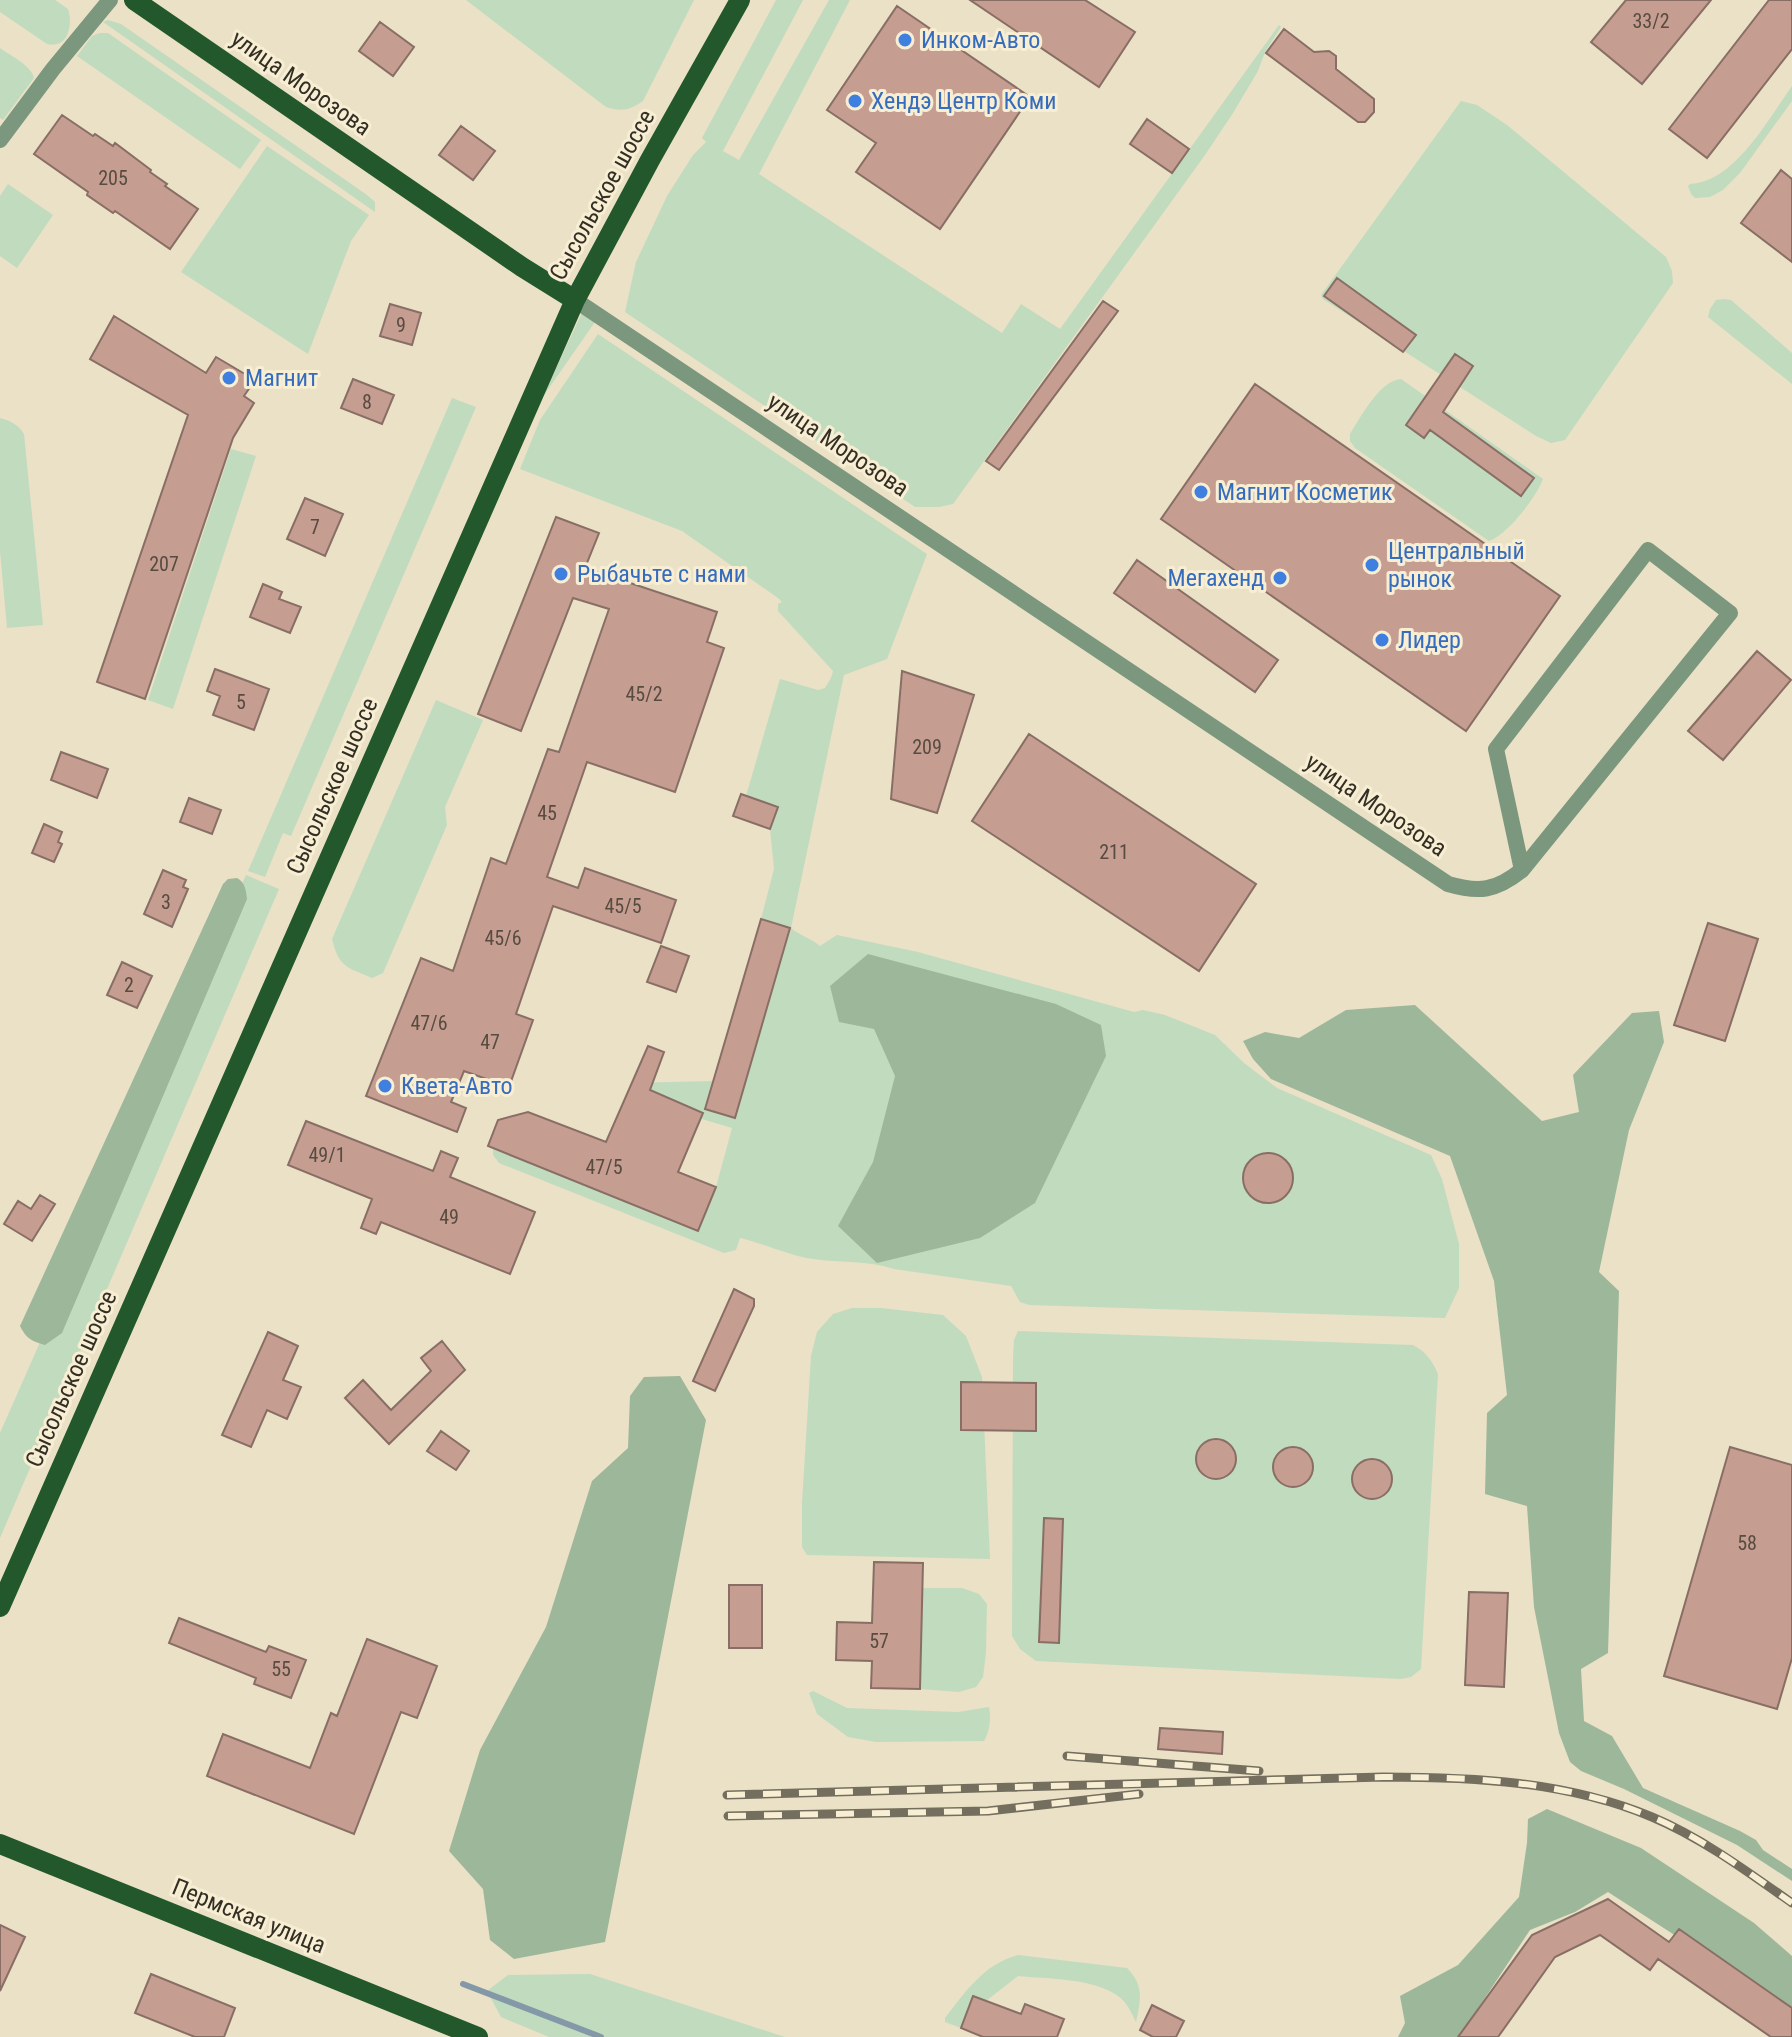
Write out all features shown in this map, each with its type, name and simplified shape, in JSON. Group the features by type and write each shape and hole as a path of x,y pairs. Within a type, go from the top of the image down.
{"main road":[{"name":"улица Морозова","path":"134,0 509,259 575,300"},
{"name":"Сысольское шоссе","path":"0,1607 575,300 740,0"},
{"name":"Пермская улица","path":"0,1844 478,2037"}],"street":[{"path":"0,140 110,0"},
{"name":"улица Морозова","path":"575,300 1448,884 1469,890 1489,889 1507,883 1522,870"},
{"path":"1648,550 1730,613 1522,870 1496,749 1648,550"}],"green space":[{"path":"0,0 55,0 68,9 68,34 60,43 47,44 0,12"},
{"path":"466,0 694,0 643,101 621,110 606,107"},
{"path":"776,0 803,0 723,151 739,160 829,0 850,0 759,174 1002,333 1021,304 1060,329 1279,25 1281,27 1265,52 1258,71 1205,155 953,504 915,507 625,312 636,262 667,196 693,155 706,142 702,138"},
{"path":"108,20 121,24 367,195 375,202 375,212 103,22"},
{"path":"108,33 261,140 240,169 77,56 92,36"},
{"path":"0,48 25,65 34,78 3,120 0,118"},
{"path":"1792,86 1792,101 1740,173 1723,190 1710,197 1695,198 1688,186 1706,181 1736,161"},
{"path":"1461,101 1477,105 1507,125 1666,257 1672,271 1673,283 1565,440 1551,443 1536,436 1321,295"},
{"path":"267,146 369,215 351,241 308,354 181,272"},
{"path":"8,184 53,215 17,268 0,256 0,196"},
{"path":"1716,300 1731,300 1792,353 1792,384 1708,317"},
{"path":"582,313 595,322 542,398"},
{"path":"598,334 927,554 887,659 844,675 791,928 820,946 837,935 918,952 1134,1012 1143,1010 1165,1015 1215,1035 1244,1063 1277,1088 1431,1155 1442,1179 1459,1244 1459,1288 1445,1318 1029,1305 1020,1302 1011,1286 874,1264 813,1259 740,1238 736,1250 724,1253 499,1163 493,1155 493,1148 698,1230 716,1187 732,1128 702,1119 702,1113 631,1083 713,1081 735,1117 790,928 761,919 774,869 770,829 778,807 746,796 780,679 818,690 825,688 833,671 778,611 778,604 782,602 778,598 682,531 520,469 540,420"},
{"path":"1401,379 1543,479 1520,515 1496,537 1489,541 1355,448 1350,441 1350,434 1371,401 1385,386"},
{"path":"452,398 476,407 291,836 283,833 265,877 248,871"},
{"path":"0,418 14,423 24,434 43,625 7,628 0,551"},
{"path":"231,449 256,456 173,709 148,700"},
{"path":"436,700 483,720 445,807 447,825 383,973 372,978 345,965 332,939"},
{"path":"246,875 279,889 0,1538 0,1433"},
{"path":"237,878 246,889 247,899 62,1333 45,1345 36,1342 20,1326 223,884 228,879"},
{"path":"868,954 1056,1004 1101,1025 1106,1056 1035,1203 980,1238 877,1263 838,1226 873,1162 895,1076 874,1029 839,1022 830,986"},
{"path":"1415,1005 1542,1121 1579,1112 1573,1075 1632,1013 1659,1011 1664,1042 1629,1130 1599,1272 1619,1291 1608,1653 1581,1669 1584,1721 1612,1736 1643,1788 1756,1840 1763,1850 1792,1869 1792,1881 1737,1845 1581,1771 1570,1762 1559,1733 1534,1607 1527,1506 1485,1494 1487,1413 1507,1395 1494,1281 1450,1156 1271,1079 1253,1059 1243,1041 1265,1032 1299,1038 1346,1010"},
{"path":"852,1308 943,1315 966,1336 982,1377 990,1559 807,1555 802,1547 811,1356 817,1332 833,1314"},
{"path":"1018,1331 1413,1345 1422,1351 1438,1374 1421,1669 1411,1677 1401,1679 1036,1661 1020,1649 1012,1636 1013,1358"},
{"path":"680,1376 706,1420 605,1942 514,1959 490,1940 483,1889 449,1851 480,1750 546,1627 592,1481 628,1448 630,1396 644,1377"},
{"path":"923,1588 962,1588 979,1594 987,1604 983,1677 976,1687 959,1692 920,1689"},
{"path":"813,1691 847,1708 958,1712 989,1707 989,1729 984,1741 876,1742 848,1737 817,1714 809,1693"},
{"path":"1547,1809 1641,1848 1754,1923 1792,1956 1792,2011 1608,1892 1575,1912 1530,1930 1459,2037 1398,2037 1405,2023 1400,1996 1458,1965 1519,1897 1528,1819"},
{"path":"1018,1955 1127,1968 1140,1993 1136,2022 1124,2001 1108,1990 1070,1980 1018,1976 986,2001 973,1996 961,2028 945,2022 976,1980 995,1965"},
{"path":"590,1974 785,2037 549,2037 501,2017 487,1991 508,1975"}],"building":[{"path":"970,0 1085,0 1135,32 1099,87"},
{"path":"1626,0 1711,0 1642,84 1591,42"},
{"path":"1769,0 1792,0 1792,49 1707,158 1669,129"},
{"path":"897,6 1030,97 940,229 856,172 876,143 827,110"},
{"path":"380,22 414,47 393,76 359,51"},
{"path":"1284,29 1314,52 1329,51 1336,56 1336,69 1374,99 1374,112 1365,122 1358,122 1266,53"},
{"path":"62,115 93,136 95,134 113,146 115,143 151,170 167,184 165,186 198,209 170,249 87,195 88,192 34,154"},
{"path":"1147,119 1189,149 1172,173 1130,144"},
{"path":"461,126 495,151 473,180 439,155"},
{"path":"1781,170 1792,179 1792,262 1741,223"},
{"path":"1337,278 1416,335 1403,352 1324,296"},
{"path":"1103,301 1118,311 999,470 986,461"},
{"path":"390,304 421,313 412,345 380,336"},
{"path":"114,316 206,373 216,357 255,380 244,396 254,403 233,438 145,699 97,682 188,415 90,359"},
{"path":"1455,354 1473,366 1443,412 1534,478 1521,496 1430,430 1424,438 1406,425"},
{"path":"353,379 394,395 382,424 341,408"},
{"name":"Центральный рынок","path":"1255,384 1560,596 1466,731 1161,519"},
{"path":"305,498 343,514 325,556 287,539"},
{"path":"556,517 599,533 585,568 717,612 707,642 724,648 675,792 587,762 547,877 578,888 585,868 676,900 661,943 553,906 516,1014 533,1020 509,1087 464,1071 451,1102 466,1108 457,1132 366,1096 421,958 453,971 491,858 506,864 548,749 559,752 609,609 573,598 521,731 478,714"},
{"path":"1137,560 1278,660 1255,692 1114,593"},
{"path":"263,584 282,592 279,599 301,607 290,633 250,617"},
{"path":"1757,651 1791,680 1723,760 1688,731"},
{"path":"215,669 269,689 254,730 213,715 220,696 207,691"},
{"path":"902,671 974,695 937,813 891,799"},
{"path":"1029,734 1256,884 1199,971 972,821"},
{"path":"61,752 108,769 97,798 51,780"},
{"path":"741,794 778,807 770,829 733,816"},
{"path":"189,798 221,810 212,834 180,822"},
{"path":"44,824 62,832 58,842 62,844 54,862 32,853"},
{"path":"163,870 186,880 183,887 188,889 172,927 144,914"},
{"path":"761,919 790,928 735,1118 705,1109"},
{"path":"1708,923 1758,939 1725,1041 1674,1025"},
{"path":"661,946 689,956 676,992 647,982"},
{"path":"122,962 152,976 137,1008 107,995"},
{"path":"648,1046 664,1052 650,1090 703,1113 678,1172 716,1187 698,1231 488,1146 498,1120 528,1112 606,1142"},
{"path":"306,1121 433,1171 441,1151 458,1158 450,1177 535,1212 510,1274 381,1222 376,1234 361,1228 372,1199 288,1165"},
{"path":"1268,1153 1285,1161 1293,1178 1285,1195 1268,1203 1251,1195 1243,1178 1251,1161"},
{"path":"40,1195 55,1204 32,1241 4,1224 18,1201 31,1209"},
{"path":"734,1289 754,1299 754,1306 715,1391 693,1381"},
{"path":"268,1332 298,1346 283,1380 301,1387 287,1419 267,1410 251,1447 222,1435"},
{"path":"442,1341 465,1370 389,1444 345,1398 363,1380 391,1410 431,1371 421,1358"},
{"path":"961,1382 1036,1383 1036,1431 961,1430"},
{"path":"441,1431 469,1451 456,1470 427,1451"},
{"path":"1216,1439 1230,1445 1236,1459 1230,1473 1216,1479 1202,1473 1196,1459 1202,1445"},
{"path":"1293,1447 1307,1453 1313,1467 1307,1481 1293,1487 1279,1481 1273,1467 1279,1453"},
{"path":"1730,1447 1792,1465 1792,1658 1777,1709 1664,1676"},
{"path":"1372,1459 1386,1465 1392,1479 1386,1493 1372,1499 1358,1493 1352,1479 1358,1465"},
{"path":"1044,1518 1063,1519 1059,1643 1039,1642"},
{"path":"874,1562 923,1563 920,1689 871,1688 872,1661 836,1660 837,1622 872,1623"},
{"path":"729,1585 762,1585 762,1648 729,1648"},
{"path":"1469,1592 1508,1593 1504,1687 1465,1685"},
{"path":"179,1618 266,1652 269,1646 306,1660 291,1698 254,1684 256,1678 169,1643"},
{"path":"367,1639 437,1666 417,1718 401,1712 354,1834 207,1776 223,1734 310,1768 331,1713 337,1716"},
{"path":"1160,1728 1223,1732 1222,1754 1158,1749"},
{"path":"1608,1899 1669,1942 1679,1929 1792,2008 1792,2037 1771,2037 1658,1959 1650,1970 1600,1935 1555,1957 1498,2037 1458,2037 1532,1935"},
{"path":"0,1925 25,1937 0,1991"},
{"path":"151,1974 235,2008 224,2037 195,2037 135,2013"},
{"path":"973,1996 1021,2014 1025,2004 1064,2019 1057,2037 983,2037 961,2028"},
{"path":"1152,2005 1184,2021 1176,2037 1153,2037 1140,2030"}],"waterway":[{"path":"463,1984 601,2037"}],"railway":[{"path":"1067,1756 1259,1771"},
{"path":"727,1795 1383,1777 1485,1780 1586,1796 1652,1817 1707,1845 1792,1903"},
{"path":"728,1816 988,1811 1139,1794"}],"place":[{"name":"Инком-Авто","path":"905,40"},
{"name":"Хендэ Центр Коми","path":"855,101"},
{"name":"Магнит","path":"229,378"},
{"name":"Магнит Косметик","path":"1201,492"},
{"name":"Центральный рынок","path":"1372,565"},
{"name":"Рыбачьте с нами","path":"561,574"},
{"name":"Мегахенд","path":"1280,578"},
{"name":"Лидер","path":"1382,640"},
{"name":"Квета-Авто","path":"385,1086"}]}
